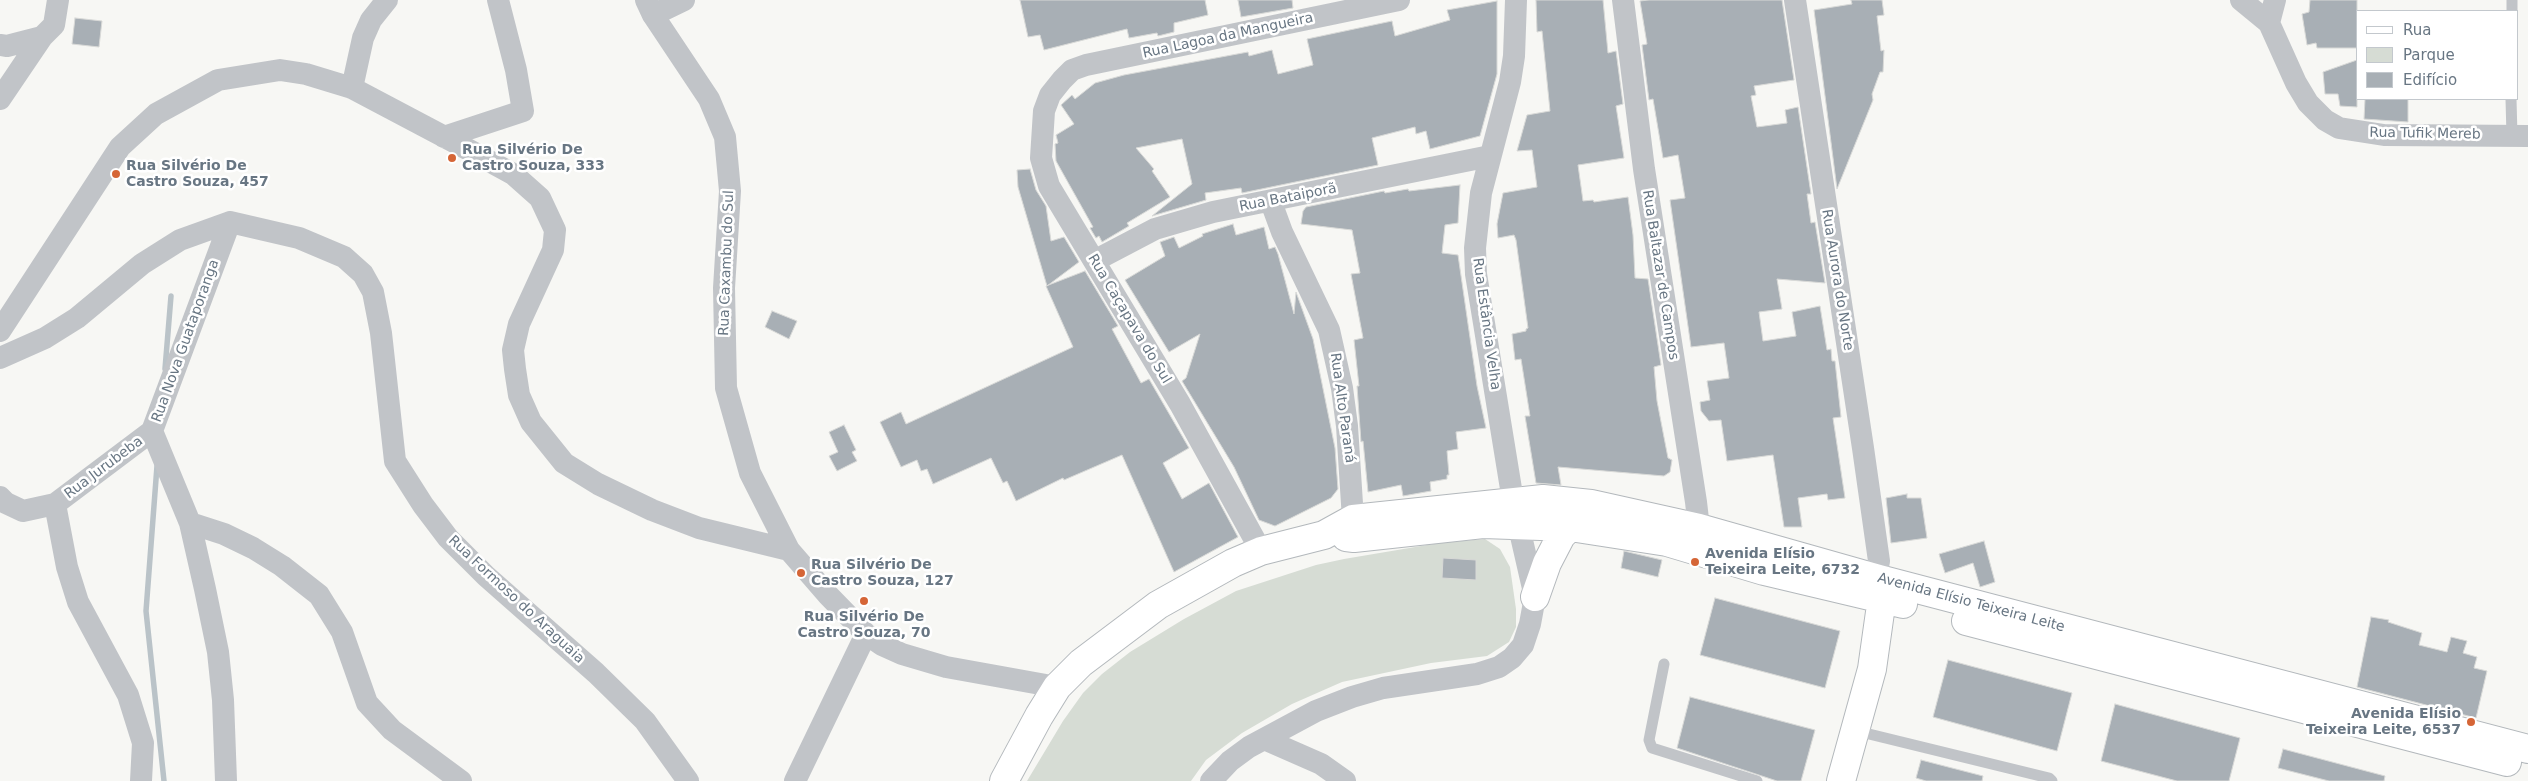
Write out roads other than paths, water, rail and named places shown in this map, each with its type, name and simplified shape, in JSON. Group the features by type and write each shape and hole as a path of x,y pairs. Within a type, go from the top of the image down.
{"main road":[{"name":"Avenida Elísio Teixeira Leite","path":"1004,781 1017,753 1057,687 1088,657 1158,605 1233,564 1261,552 1324,535 1353,529 1515,512 1543,499 1592,504 1697,539 1885,584 2528,749"},
{"name":"Avenida Elísio Teixeira Leite","path":"1515,512 1570,527 1627,534 1697,539"},
{"path":"1535,597 1547,563 1561,536 1570,527"},
{"name":"Avenida Elísio Teixeira Leite","path":"1885,584 2528,767"},
{"path":"1859,781 1869,734 1885,584"},
{"path":"1840,781 1872,669 1885,584"}],"street":[{"path":"0,99 42,37 54,26 58,0"},
{"path":"352,88 363,38 371,20 387,0"},
{"path":"444,137 523,111 516,70 498,0"},
{"path":"650,8 684,0"},
{"name":"Rua Lagoa da Mangueira","path":"1062,80 1072,70 1086,65 1398,0"},
{"name":"Rua Estância Velha","path":"1516,0 1514,56 1510,82 1490,156 1477,220 1476,274 1515,512 1535,597"},
{"name":"Rua Baltazar de Campos","path":"1623,0 1644,170 1697,539"},
{"name":"Rua Aurora do Norte","path":"1795,0 1885,584"},
{"name":"Rua Tufik Mereb","path":"2241,0 2269,23 2283,57 2308,103 2325,120 2339,128 2384,135 2520,136"},
{"path":"2269,23 2275,0"},
{"name":"Rua Caxambu do Sul","path":"650,8 709,99 726,137 730,191 724,288 726,388 750,473 789,550 828,595 866,634 882,645 921,660 986,675 1057,687"},
{"path":"0,45 7,46 42,37"},
{"path":"0,331 120,147 156,114 218,80 280,70 306,74 352,88 513,174 540,198 555,230 553,250 519,324 513,350 519,395 531,422 564,463 598,484 652,510 699,528 789,550"},
{"name":"Rua Caçapava do Sul","path":"1062,80 1050,96 1044,111 1041,158 1049,186 1180,404 1261,552"},
{"name":"Rua Bataiporã","path":"1094,261 1155,229 1213,212 1271,202 1490,156"},
{"name":"Rua Alto Paraná","path":"1271,202 1282,232 1329,330 1342,388 1347,426 1353,529"},
{"path":"0,358 46,338 76,318 142,264 180,240 230,222"},
{"name":"Rua Nova Guataporanga","path":"226,781 223,700 218,652 190,523 152,431 230,222"},
{"name":"Rua Formoso do Araguaia","path":"230,222 299,238 344,257 363,274 373,292 381,333 395,461 423,505 448,538 486,576 596,674 645,721 688,781"},
{"name":"Rua Jurubeba","path":"0,497 6,503 24,511 55,504 152,431"},
{"path":"55,504 67,567 78,602 128,695 144,743 141,781"},
{"path":"190,523 224,534 253,548 282,566 319,595 342,632 367,703 392,730 461,781"},
{"path":"1211,781 1230,761 1264,739 1316,711 1352,697 1383,688 1477,674 1499,667 1512,658 1523,645 1530,624 1535,597"},
{"path":"795,781 866,634"},
{"path":"1264,739 1321,764 1345,781"}],"lane":[{"path":"2512,100 2520,136"},
{"path":"1664,664 1649,740 1652,748 1756,781"},
{"path":"1869,734 2049,778 2052,781"}],"waterway":[{"path":"165,369 171,296"},
{"path":"157,466 146,611 164,781"}],"place":[{"name":"Rua Silvério De Castro Souza, 333","path":"452,158"},
{"name":"Rua Silvério De Castro Souza, 457","path":"116,174"},
{"name":"Avenida Elísio Teixeira Leite, 6732","path":"1695,562"},
{"name":"Rua Silvério De Castro Souza, 127","path":"801,573"},
{"name":"Rua Silvério De Castro Souza, 70","path":"864,601"},
{"name":"Avenida Elísio Teixeira Leite, 6537","path":"2471,722"}]}
